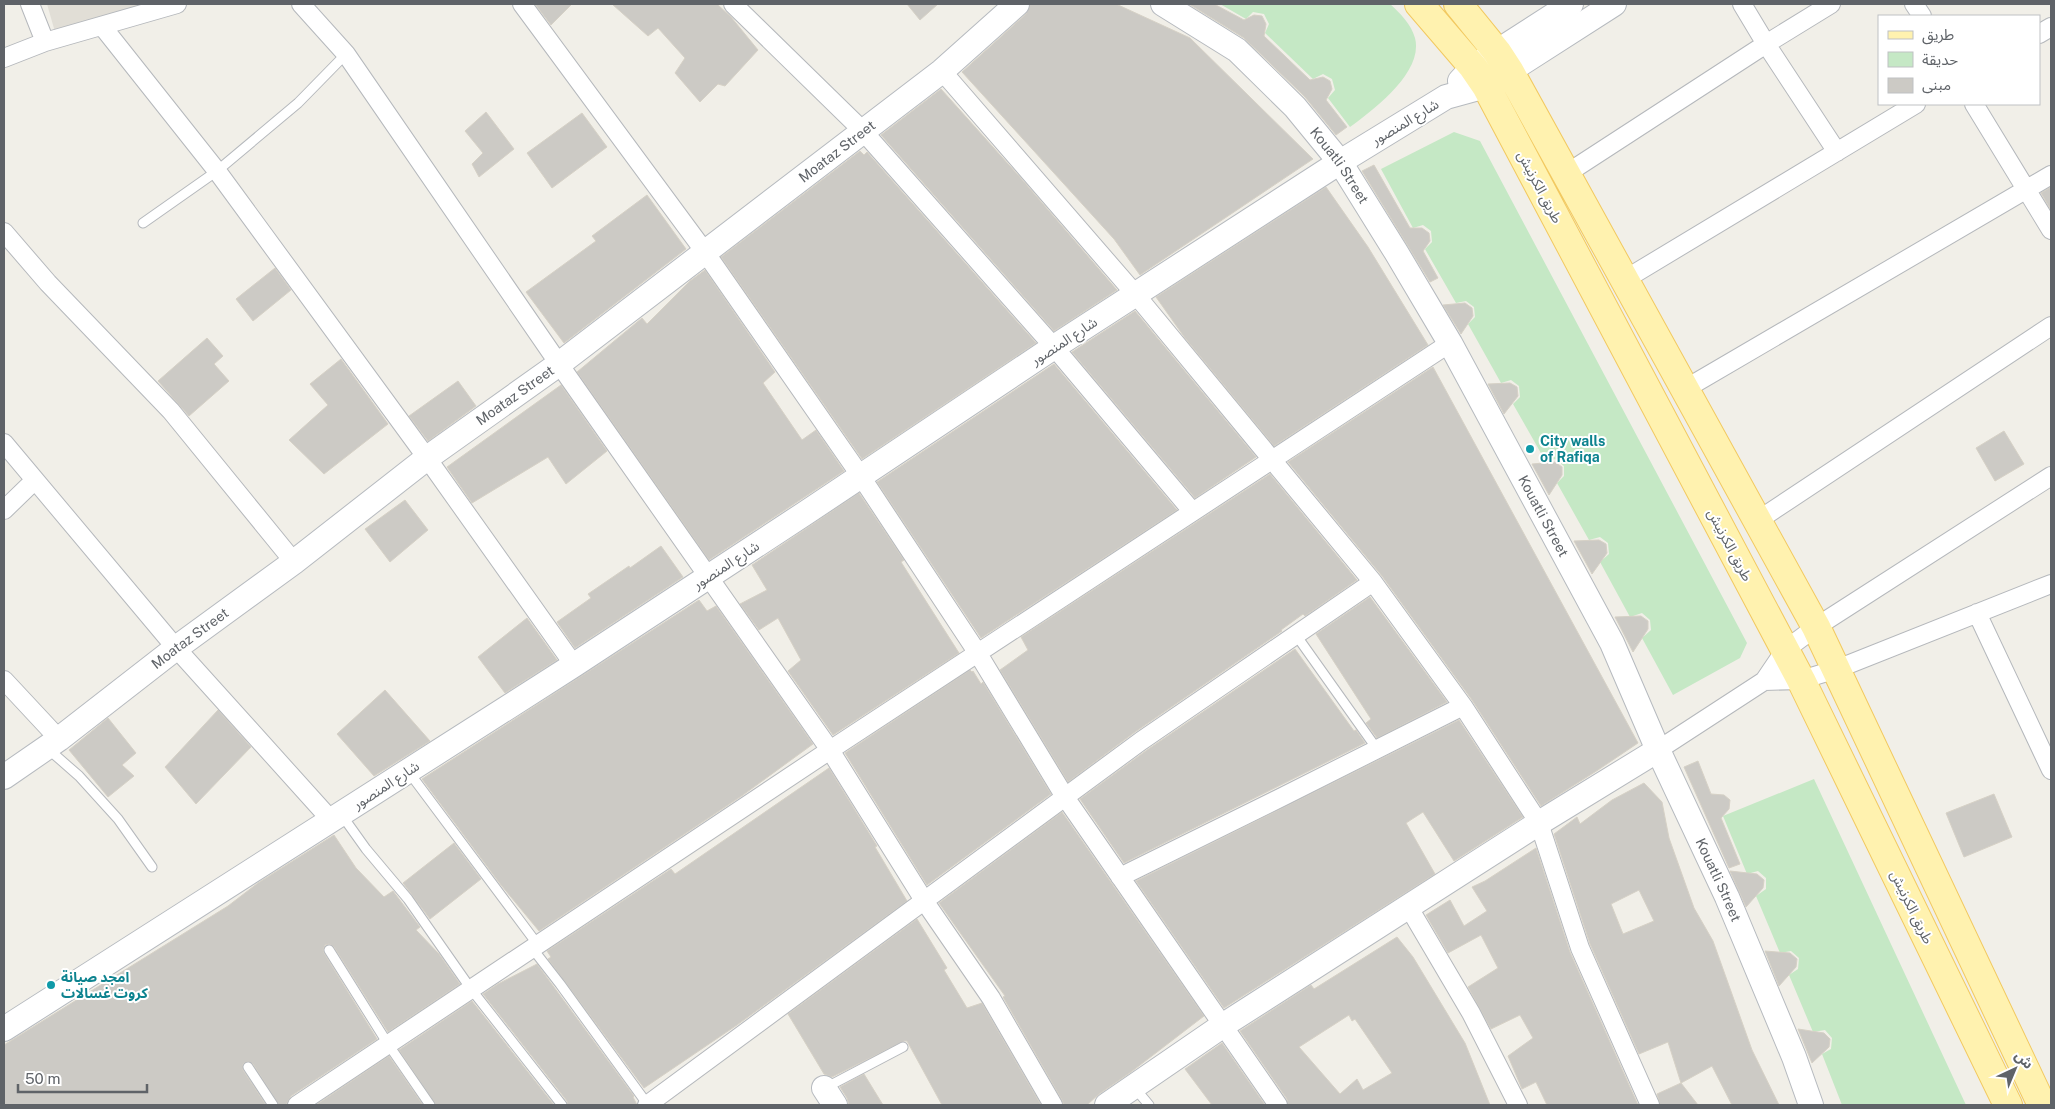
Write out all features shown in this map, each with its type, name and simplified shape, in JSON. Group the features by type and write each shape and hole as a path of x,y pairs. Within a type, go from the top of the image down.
{"main road":[{"name":"طريق الكرنيش","path":"1420,4 1480,77 1802,680 2008,1105"},
{"name":"طريق الكرنيش","path":"1458,4 1504,62 1816,627 2042,1105"}],"street":[{"path":"30,4 45,42"},
{"path":"4,58 45,42 177,4"},
{"path":"301,4 346,54 707,577 830,750 925,902 991,998 1052,1105"},
{"path":"522,4 705,252 860,476 977,652 1066,797 1278,1105"},
{"path":"733,4 862,130 1054,346 1192,511"},
{"name":"Moataz Street","path":"4,777 53,744 176,648 294,562 427,458 559,364 862,130 942,71 1017,4"},
{"name":"Kouatli Street","path":"1163,4 1238,50 1294,107 1340,162 1450,343 1612,643 1658,750 1727,897 1794,1057 1811,1105"},
{"name":"شارع المنصور","path":"1504,62 1571,4"},
{"name":"شارع المنصور","path":"4,1028 574,665 804,514 1054,346 1340,162 1504,62 1614,4"},
{"path":"1742,4 1837,152"},
{"path":"1566,174 1831,4"},
{"path":"1914,4 1921,15"},
{"path":"102,26 217,171 427,458 574,665"},
{"path":"2040,33 2051,27"},
{"path":"942,71 1136,294 1372,582 1463,706 1539,823 1580,948 1650,1105"},
{"path":"1624,280 1914,105"},
{"path":"1975,105 2051,230"},
{"path":"1685,389 2051,175"},
{"path":"4,232 48,283 171,411 294,562"},
{"path":"1757,521 2051,326"},
{"path":"297,1105 977,652 1450,343"},
{"path":"4,444 176,648 336,817"},
{"path":"1107,1105 1222,1026 1764,681 1785,650 1816,627 2051,476"},
{"path":"4,510 35,480"},
{"path":"648,1105 1141,741 1372,582"},
{"path":"1764,681 1802,680 1837,669 2051,584"},
{"path":"1977,613 2051,770"},
{"path":"4,680 53,744"},
{"path":"1120,877 1463,706"},
{"path":"1408,906 1471,1012 1518,1105"}],"lane":[{"path":"143,223 217,171 298,103 346,54"},
{"path":"1296,635 1377,749"},
{"path":"53,744 118,819 152,867"},
{"path":"408,771 648,1105"},
{"path":"336,817 408,899 471,989 562,1105"},
{"path":"329,950 388,1044 430,1105"},
{"path":"829,1097 903,1048"},
{"path":"248,1067 273,1105"},
{"path":"1134,1087 1149,1105"}],"shaded area":[{"path":"47,4 145,4 55,32"}],"green space":[{"path":"1220,4 1390,4 1411,28 1415,38 1416,51 1412,64 1395,89 1350,127 1328,98 1335,90 1332,79 1323,74 1313,79 1265,33 1269,24 1264,14 1253,12 1246,19"},
{"path":"1454,132 1480,141 1747,643 1740,658 1673,695 1642,638 1651,630 1650,620 1642,613 1630,617 1600,562 1609,554 1608,543 1600,537 1589,540 1557,483 1564,476 1564,466 1555,459 1546,462 1513,404 1520,397 1519,386 1511,380 1501,383 1468,324 1475,317 1474,307 1466,301 1456,303 1425,249 1432,242 1431,231 1423,225 1413,228 1381,169"},
{"path":"1814,779 1966,1105 1842,1105 1822,1054 1831,1049 1832,1038 1825,1030 1813,1032 1789,975 1798,969 1799,958 1791,951 1780,953 1756,896 1766,889 1766,878 1758,871 1747,874 1723,816"}],"building":[{"path":"535,4 572,4 551,25"},
{"path":"612,4 717,4 731,17 758,50 725,86 718,84 700,102 675,73 685,58 658,28 648,36"},
{"path":"907,4 938,4 920,20"},
{"path":"1030,4 1116,4 1190,38 1313,159 1140,275 1114,239 962,72 1026,14"},
{"path":"1189,4 1214,4 1244,20 1254,15 1262,16 1266,24 1264,36 1310,80 1323,77 1330,81 1332,89 1326,100 1347,127 1336,135 1305,97 1244,38"},
{"path":"941,89 1117,290 1054,331 881,135"},
{"path":"486,112 514,149 479,177 472,164 483,153 465,131"},
{"path":"582,113 607,147 552,188 527,153"},
{"path":"860,151 864,155 867,152 1036,343 862,459 721,257"},
{"path":"1374,165 1410,228 1422,228 1429,233 1430,241 1423,251 1438,278 1430,282 1362,171"},
{"path":"1326,187 1368,247 1428,345 1274,446 1185,338 1156,297"},
{"path":"2051,187 2051,210 2041,193"},
{"path":"647,195 686,249 564,343 526,292 596,241 592,236"},
{"path":"275,268 291,290 253,321 236,299"},
{"path":"705,270 775,372 763,383 802,440 816,430 844,471 709,560 577,372 642,318 647,324 690,281"},
{"path":"1465,303 1472,308 1473,316 1461,334 1443,305"},
{"path":"1135,311 1256,457 1195,498 1072,352"},
{"path":"207,338 223,356 214,364 229,381 189,416 158,381"},
{"path":"341,359 388,424 324,474 289,440 328,405 310,384"},
{"path":"1054,364 1177,510 981,638 877,482"},
{"path":"1433,367 1638,743 1541,806 1472,700 1382,576 1288,462"},
{"path":"458,381 476,406 428,441 409,416"},
{"path":"1510,383 1517,387 1518,396 1504,414 1488,384"},
{"path":"561,385 607,451 566,484 548,457 472,503 447,467"},
{"path":"2004,431 2024,464 1995,481 1976,448"},
{"path":"1555,462 1562,467 1562,475 1549,495 1532,464"},
{"path":"1270,474 1357,580 1305,616 1303,614 1282,631 1135,732 1068,782 1000,670 1028,650 1021,637"},
{"path":"859,493 904,560 901,562 959,653 833,735 788,671 801,660 778,618 759,630 740,604 767,590 752,565"},
{"path":"405,500 428,530 390,562 365,529"},
{"path":"1599,540 1606,544 1607,553 1592,574 1574,541"},
{"path":"661,546 683,577 575,648 557,622 591,598 588,594"},
{"path":"1370,597 1447,702 1377,738 1366,723 1371,719 1316,634"},
{"path":"699,600 707,611 716,606 813,744 743,795 539,931 501,885 422,779"},
{"path":"1641,616 1648,621 1648,629 1633,652 1615,617"},
{"path":"527,618 557,660 505,693 478,657"},
{"path":"1295,649 1354,731 1356,730 1365,743 1124,863 1080,799 1147,750"},
{"path":"970,670 973,671 981,684 983,682 1051,794 927,885 845,753"},
{"path":"385,690 430,741 374,776 337,734"},
{"path":"218,710 251,747 196,804 165,767"},
{"path":"108,718 136,753 122,765 134,776 108,797 69,750"},
{"path":"1459,720 1523,817 1454,861 1423,812 1406,823 1435,874 1224,1008 1136,881"},
{"path":"1698,761 1711,794 1724,795 1730,800 1729,809 1721,818 1740,864 1729,868 1684,767"},
{"path":"829,768 877,846 875,847 907,901 737,1025 644,1088 548,959 551,957 547,951 671,869 675,874"},
{"path":"1644,783 1662,802 1669,838 1694,908 1713,941 1752,1050 1779,1105 1732,1105 1712,1066 1681,1083 1668,1042 1639,1054 1590,944 1554,834 1577,817 1580,824 1612,800","holes":["1639,890 1654,921 1623,934 1611,904"]},
{"path":"1994,794 2012,837 1964,857 1946,813"},
{"path":"1062,812 1204,1016 1087,1105 1064,1105 1003,997 1005,996 939,903"},
{"path":"334,835 356,868 384,897 393,891 420,927 416,930 439,954 460,984 388,1032 334,947 329,944 325,945 324,953 377,1039 291,1096 286,1105 279,1105 253,1064 248,1061 243,1064 243,1070 266,1105 4,1105 4,1045 228,906 258,883"},
{"path":"454,843 481,879 430,919 403,883"},
{"path":"1536,848 1570,952 1638,1105 1547,1105 1536,1082 1522,1089 1508,1056 1533,1038 1520,1015 1491,1029 1468,987 1498,968 1481,935 1448,953 1426,915 1450,900 1464,926 1487,911 1472,887 1485,881"},
{"path":"1730,871 1757,874 1764,880 1763,888 1746,907"},
{"path":"917,919 947,968 944,970 967,1008 982,1003 1041,1105 942,1105 907,1041 832,1077 824,1074 788,1014"},
{"path":"1397,937 1413,957 1465,1043 1490,1105 1288,1105 1287,1099 1240,1031 1311,985 1314,989","holes":["1349,1015 1352,1021 1355,1019 1392,1073 1363,1090 1357,1079 1340,1094 1299,1047"]},
{"path":"1765,951 1790,953 1797,959 1796,967 1779,986"},
{"path":"537,964 634,1096 637,1105 568,1105 567,1101 483,994"},
{"path":"472,1001 554,1105 436,1105 399,1050"},
{"path":"1798,1029 1824,1033 1830,1039 1829,1047 1812,1063"},
{"path":"1222,1043 1265,1105 1212,1105 1185,1069"},
{"path":"389,1056 423,1105 316,1105"},
{"path":"864,1074 883,1105 849,1105 840,1087"},
{"path":"1681,1083 1698,1105 1660,1105 1657,1094"}],"place":[{"name":"City walls of Rafiqa","path":"1530,449"},
{"name":"امجد صيانة كروت غسالات","path":"51,985"}]}
